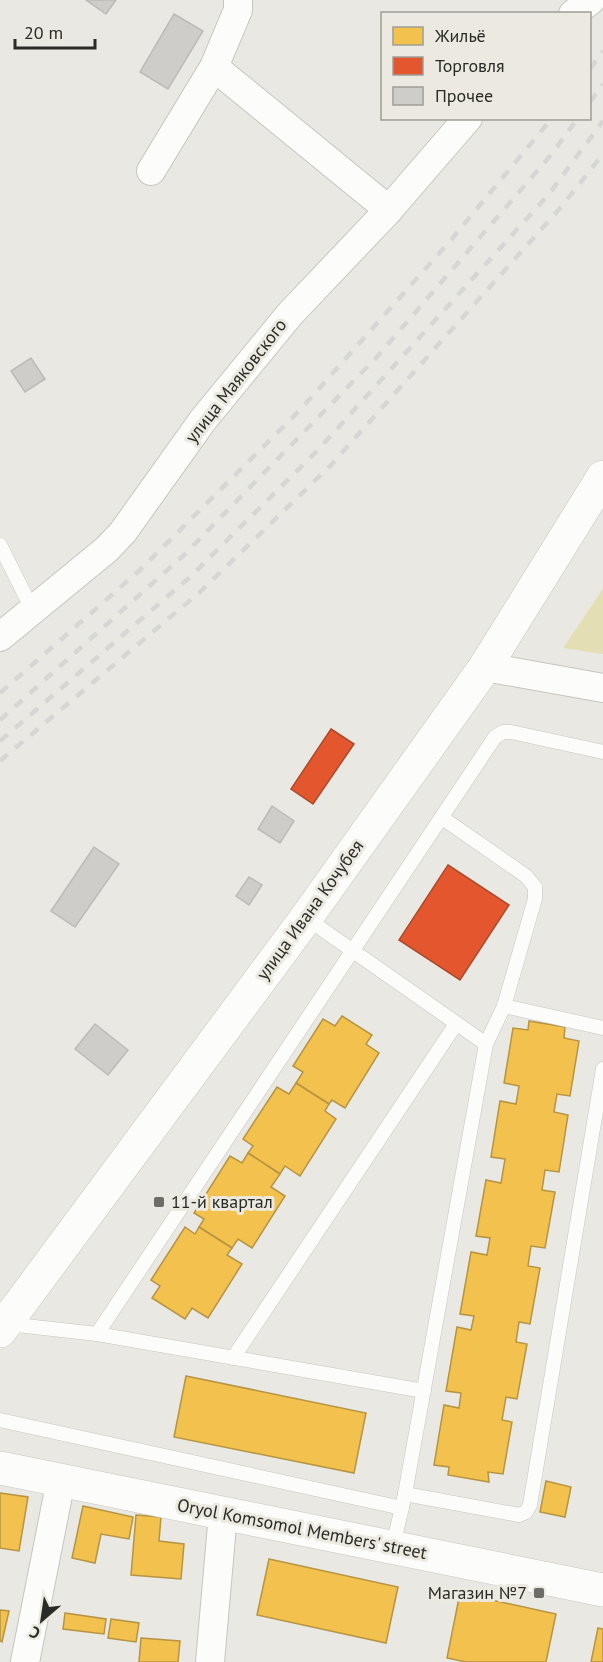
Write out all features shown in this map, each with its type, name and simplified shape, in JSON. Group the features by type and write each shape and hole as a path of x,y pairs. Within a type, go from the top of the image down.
{"street":[{"path":"151,171 214,67 238,10 238,0"},
{"path":"576,12 591,0"},
{"path":"214,67 389,210"},
{"name":"улица Маяковского","path":"0,637 107,549 123,532 203,420 275,331 389,210 466,120"},
{"name":"улица Ивана Кочубея","path":"3,1328 306,918 485,667 603,477"},
{"path":"485,667 603,688"},
{"name":"Oryol Komsomol Members' street","path":"0,1468 603,1590"},
{"path":"25,1662 61,1480"},
{"path":"210,1662 223,1514"}],"lane":[{"path":"0,546 32,609"},
{"path":"97,1334 495,737 503,732 603,752"},
{"path":"393,1546 404,1501 486,1044 504,1006 535,899 535,887 526,876 441,817"},
{"path":"306,918 486,1044"},
{"path":"504,1006 603,1028"},
{"path":"233,1358 456,1024"},
{"path":"0,1420 404,1501 519,1515 526,1512 530,1504 603,1069"},
{"path":"3,1328 97,1334 424,1390"}],"shaded area":[{"path":"603,588 603,654 563,648 602,590"}],"building: Жильё":[{"path":"342,1016 372,1035 366,1044 379,1053 345,1108 332,1100 329,1104 296,1083 303,1072 293,1066 323,1019 335,1026"},
{"path":"529,1021 565,1027 564,1038 579,1041 570,1096 557,1094 554,1112 568,1115 559,1172 545,1170 542,1190 555,1192 545,1248 531,1246 528,1266 540,1268 530,1324 519,1322 516,1342 527,1344 517,1399 506,1397 502,1420 512,1422 503,1474 488,1472 489,1482 448,1475 449,1467 434,1465 444,1405 459,1408 461,1393 446,1391 457,1327 471,1330 474,1316 460,1314 471,1252 487,1255 490,1238 476,1236 486,1180 501,1183 505,1159 491,1157 500,1101 516,1104 519,1086 504,1083 513,1028 528,1030"},
{"path":"296,1083 329,1104 325,1111 336,1119 300,1176 285,1166 280,1174 248,1153 253,1146 243,1139 277,1087 289,1094"},
{"path":"248,1153 280,1174 271,1187 285,1196 252,1248 238,1239 232,1248 199,1227 204,1219 194,1213 230,1156 242,1163"},
{"path":"185,1227 195,1234 199,1227 232,1248 227,1255 242,1264 208,1318 192,1308 185,1319 152,1298 160,1286 151,1280"},
{"path":"186,1376 366,1413 354,1473 174,1437"},
{"path":"546,1481 571,1487 565,1517 540,1512"},
{"path":"0,1493 28,1497 19,1551 0,1548"},
{"path":"83,1506 133,1517 129,1539 101,1534 95,1563 72,1558"},
{"path":"136,1515 161,1517 159,1541 184,1544 181,1579 131,1575"},
{"path":"269,1559 398,1587 386,1643 257,1615"},
{"path":"460,1593 556,1614 546,1662 466,1662 447,1658"},
{"path":"0,1610 9,1611 2,1642 0,1641"},
{"path":"65,1613 106,1619 104,1634 63,1629"},
{"path":"111,1619 139,1623 136,1642 108,1638"},
{"path":"598,1628 603,1629 603,1662 591,1662"},
{"path":"141,1638 180,1641 178,1662 139,1662"}],"building: Торговля":[{"path":"331,729 354,744 313,804 291,789"},
{"path":"448,865 509,905 460,980 399,940"}],"building: Прочее":[{"path":"86,0 116,0 106,14"},
{"path":"174,14 203,31 168,89 140,72"},
{"path":"31,358 45,379 25,392 11,371"},
{"path":"272,806 294,821 280,843 258,829"},
{"path":"94,847 119,864 75,927 51,911"},
{"path":"249,877 262,885 249,905 236,896"},
{"path":"95,1024 128,1050 108,1075 75,1049"}],"railway":[{"path":"591,68 603,51"},
{"path":"591,101 603,84"},
{"path":"0,693 140,570 299,411 451,240 550,120"},
{"path":"0,720 184,555 376,358 550,156 577,120"},
{"path":"0,741 189,578 317,451 549,194 603,121"},
{"path":"0,761 200,592 330,466 562,206 603,154"}],"place":[{"name":"11-й квартал","path":"159,1202"},
{"name":"Магазин №7","path":"539,1593"}]}
